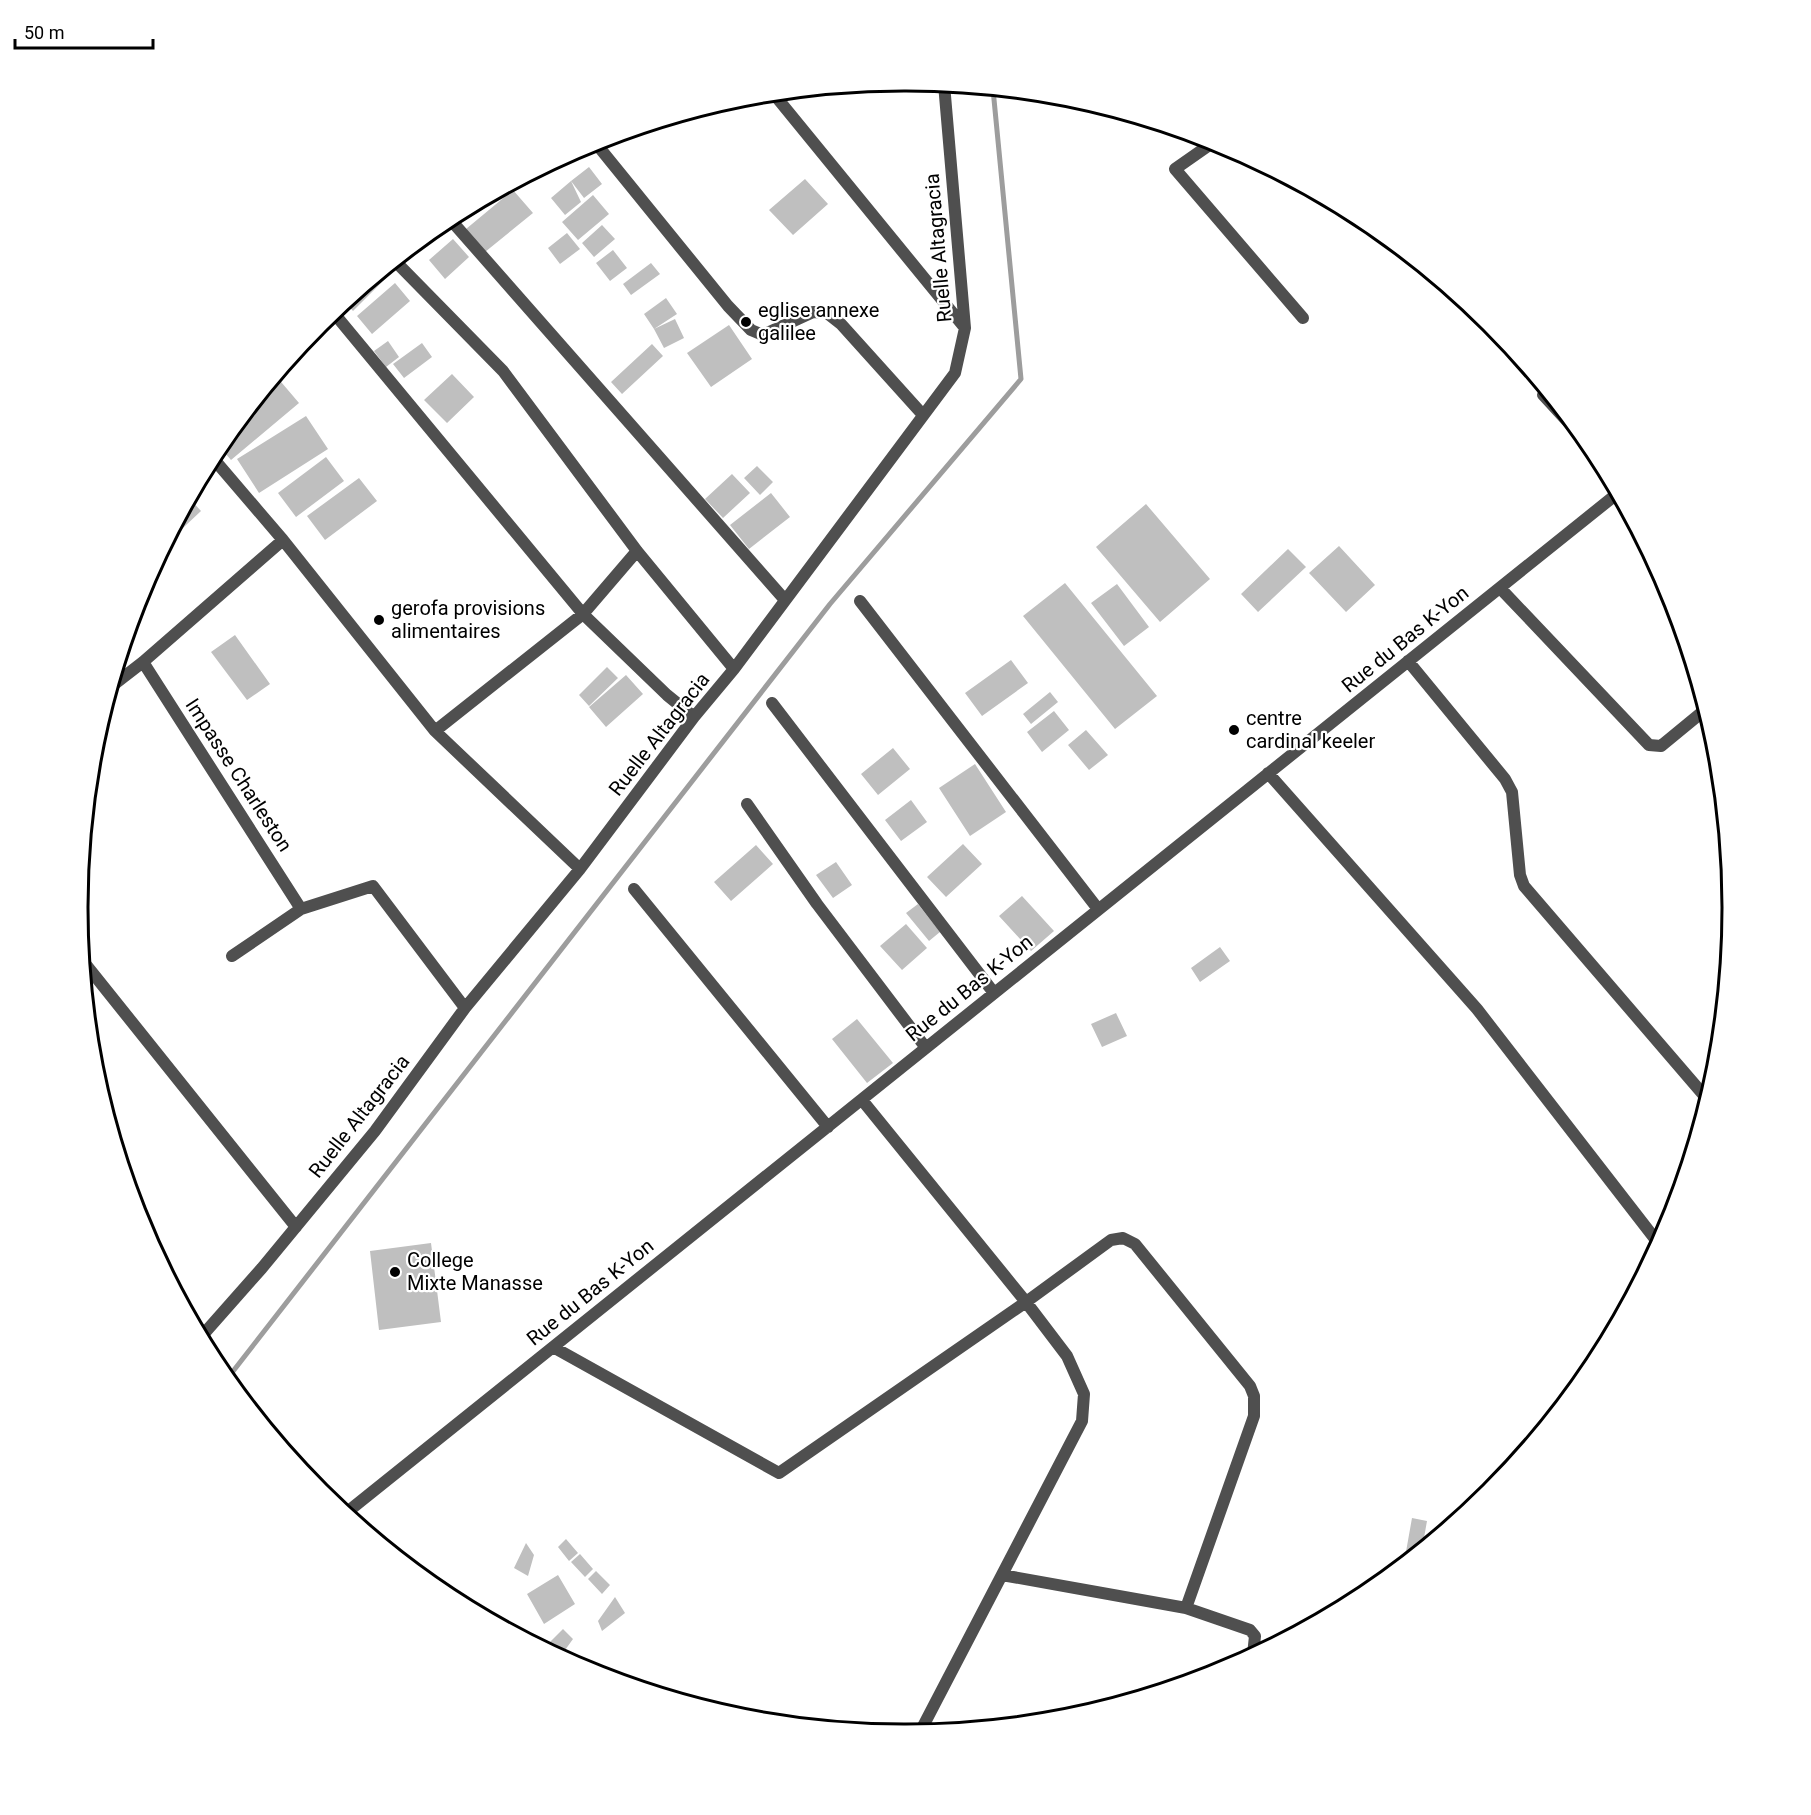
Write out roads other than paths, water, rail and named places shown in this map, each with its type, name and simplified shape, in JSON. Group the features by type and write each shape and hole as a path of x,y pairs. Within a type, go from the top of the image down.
{"street":[{"name":"Ruelle Altagracia","path":"206,1329 296,1227 375,1131 465,1008 579,869 694,717 734,669 955,373 965,328 945,91"},
{"path":"778,101 965,328"},
{"path":"1205,148 1174,169 1303,318"},
{"path":"601,150 728,306 751,330 763,335 813,312 827,313 841,324 923,415"},
{"path":"456,226 784,600"},
{"path":"400,266 503,371 636,551 734,669"},
{"path":"339,319 583,614 667,695 694,717"},
{"path":"219,466 283,540 435,731 579,869"},
{"name":"Rue du Bas K-Yon","path":"352,1508 1612,498"},
{"path":"121,679 283,540"},
{"path":"435,731 583,614 636,551"},
{"path":"1500,588 1648,746 1661,746 1699,715"},
{"path":"860,601 1098,909"},
{"name":"Impasse Charleston","path":"143,662 301,909"},
{"path":"1408,662 1505,779 1512,792 1520,875 1524,886 1701,1092"},
{"path":"772,703 994,993"},
{"path":"1268,773 1477,1009 1653,1236"},
{"path":"747,804 816,904 926,1048"},
{"path":"232,956 301,909 373,886 465,1008"},
{"path":"634,889 828,1126"},
{"path":"91,971 296,1227"},
{"path":"862,1100 1067,1356 1084,1394 1082,1421 924,1724"},
{"path":"553,1347 779,1473 1026,1302 1111,1240 1123,1238 1135,1244 1250,1386 1254,1396 1254,1416 1186,1608"},
{"path":"1002,1575 1186,1608 1250,1630 1255,1636 1254,1646"}],"waterway":[{"path":"233,1371 830,604 1021,379 994,95"}],"place":[{"name":"eglise annexe galilee","path":"746,322"},
{"name":"gerofa provisions alimentaires","path":"379,620"},
{"name":"centre cardinal keeler","path":"1234,730"},
{"name":"College Mixte Manasse","path":"395,1272"}]}
